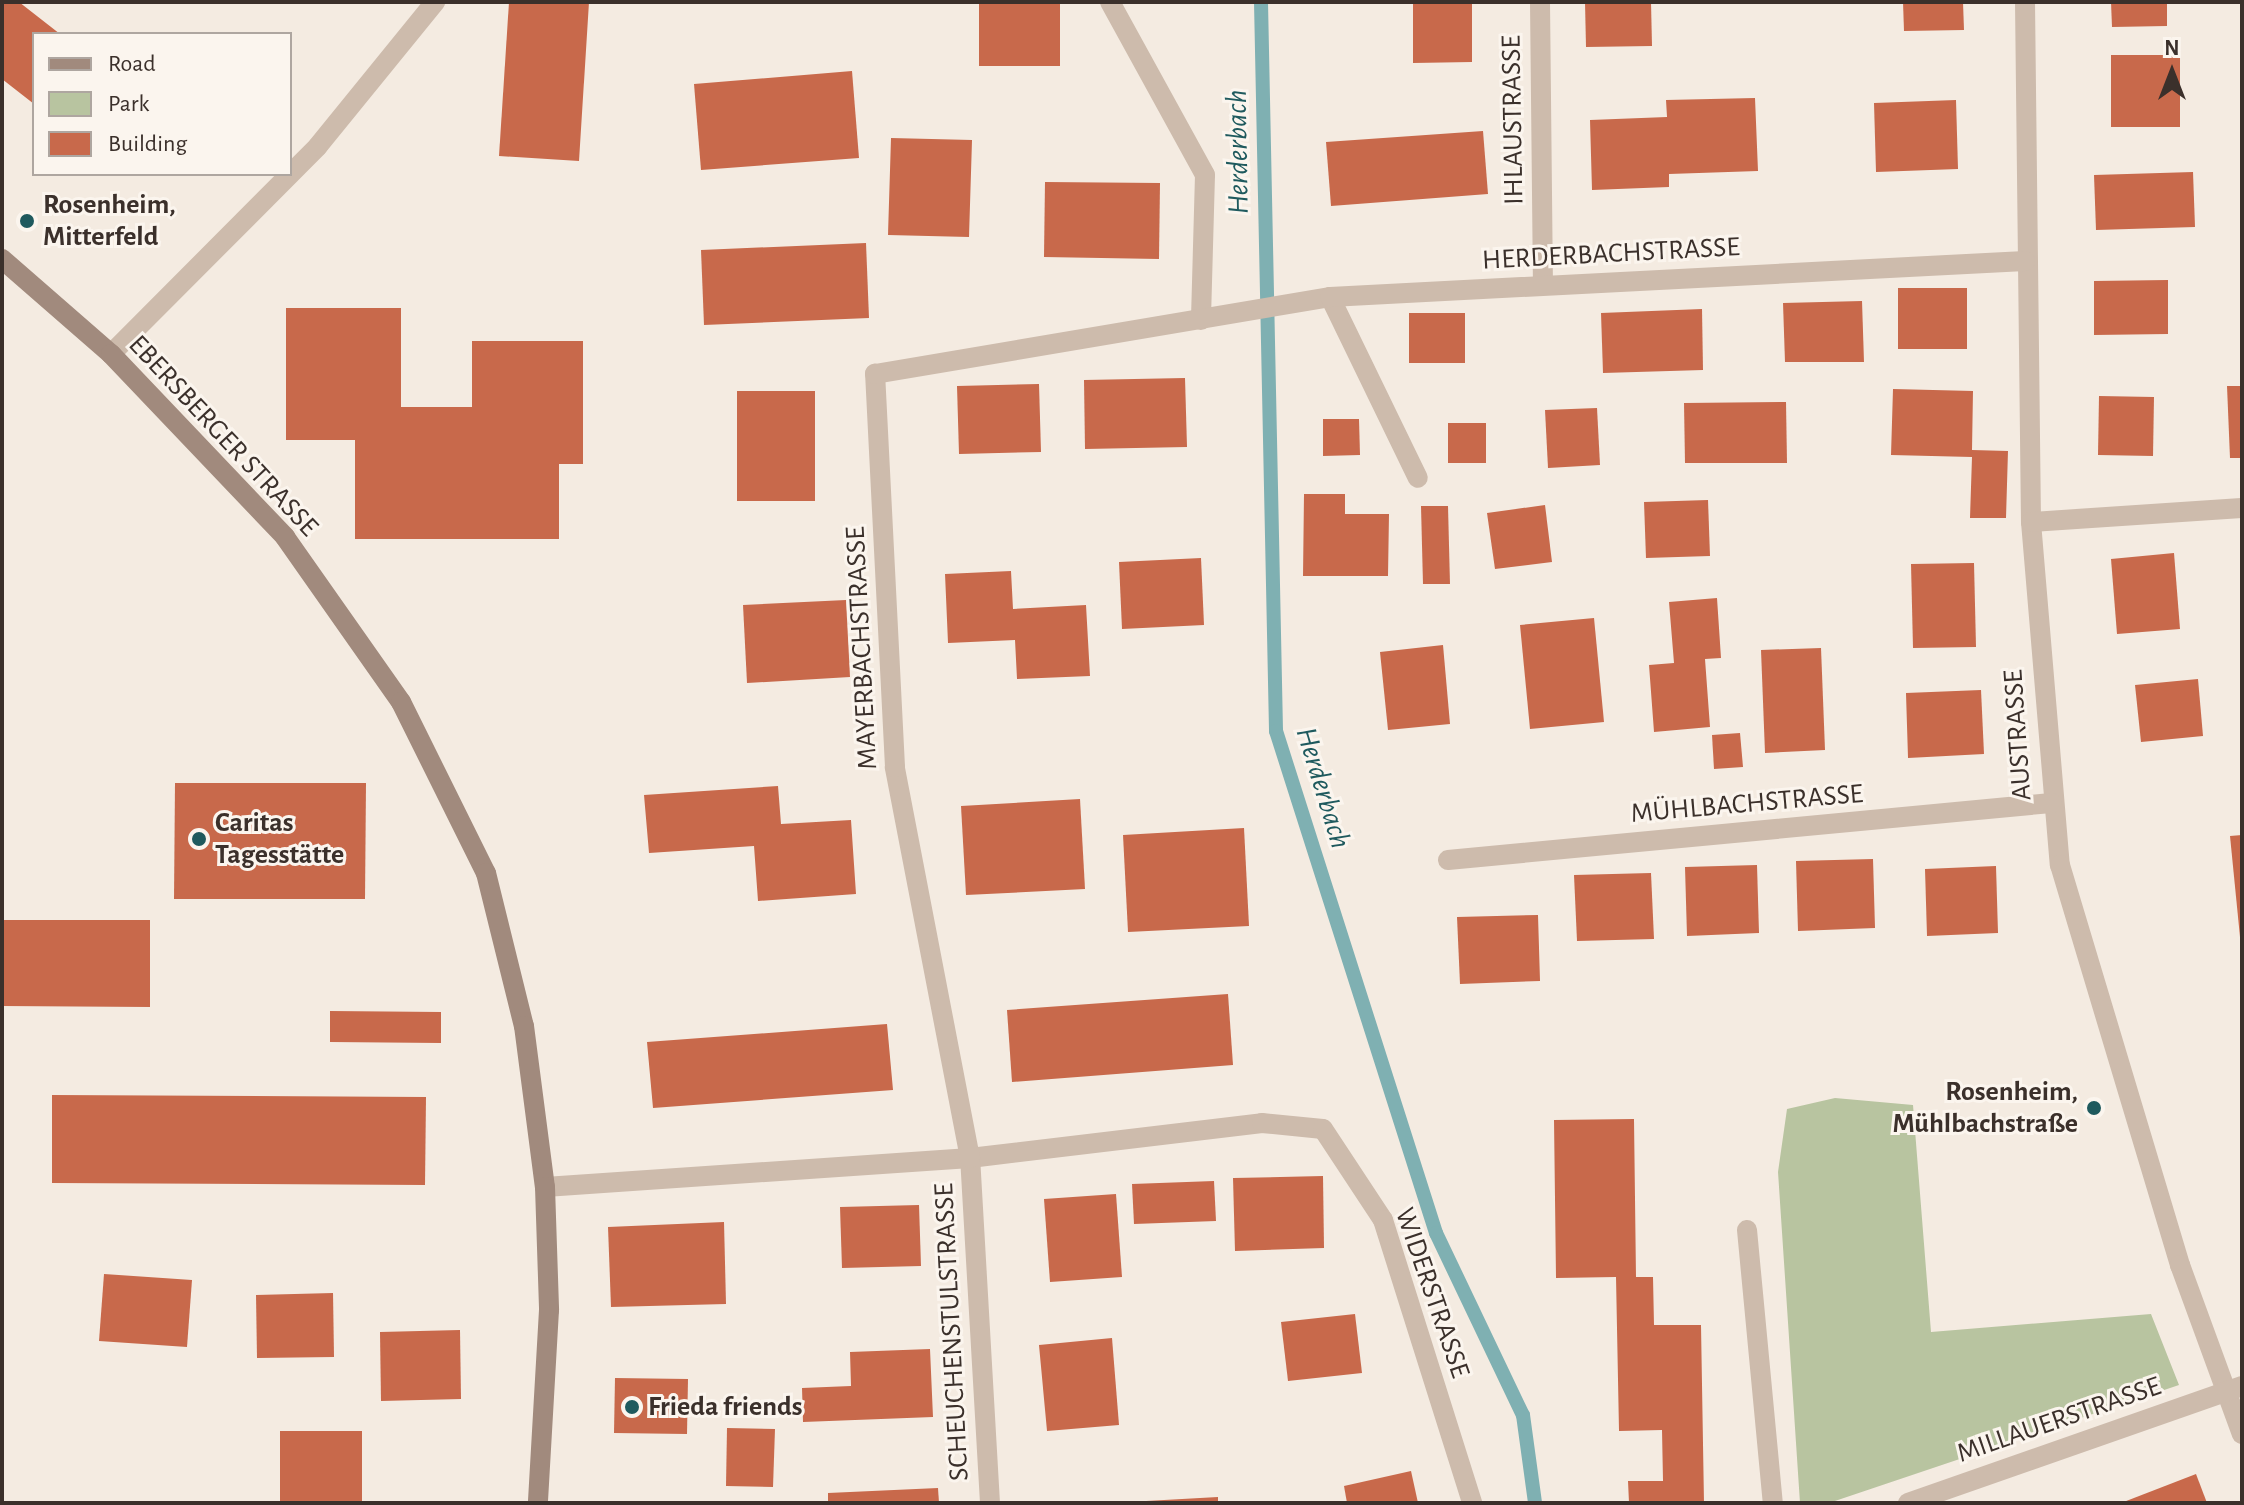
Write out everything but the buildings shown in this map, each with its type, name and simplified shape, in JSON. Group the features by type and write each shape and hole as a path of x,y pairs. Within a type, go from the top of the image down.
{"street":[{"path":"292,172 318,146 435,2"},
{"path":"1110,2 1205,175 1206,320"},
{"name":"IHLAUSTRASSE","path":"1540,2 1543,285"},
{"name":"AUSTRASSE","path":"2025,2 2025,261 2031,522 2051,803 2070,910 2180,1265 2235,1388 2242,1434"},
{"path":"111,354 288,176"},
{"name":"EBERSBERGER STRASSE","path":"2,259 111,354 285,537 401,702 486,873 524,1026 545,1187 549,1310 538,1503"},
{"name":"HERDERBACHSTRASSE","path":"1206,320 1326,298 2025,261"},
{"path":"1326,298 1418,478"},
{"name":"MAYERBACHSTRASSE","path":"970,1158 895,767 875,374 1206,320"},
{"path":"2031,522 2242,508"},
{"name":"MÜHLBACHSTRASSE","path":"1448,860 2051,803"},
{"name":"WIDERSTRASSE","path":"970,1158 1262,1123 1323,1129 1383,1220 1472,1503"},
{"path":"545,1187 970,1158"},
{"name":"SCHEUCHENSTULSTRASSE","path":"970,1158 990,1503"},
{"path":"1747,1230 1773,1503"},
{"name":"MILLAUERSTRASSE","path":"1908,1503 2235,1388"}],"green space":[{"path":"1835,1098 1913,1105 1931,1332 2151,1314 2179,1385 1829,1503 1800,1503 1778,1172 1787,1109"}],"waterway":[{"name":"Herderbach","path":"1261,2 1276,731 1436,1233 1523,1415 1535,1503"}],"place":[{"name":"Rosenheim, Mitterfeld","path":"27,221"},
{"name":"Caritas Tagesstätte","path":"199,839"},
{"name":"Rosenheim, Mühlbachstraße","path":"2094,1108"},
{"name":"Frieda friends","path":"632,1407"}]}
